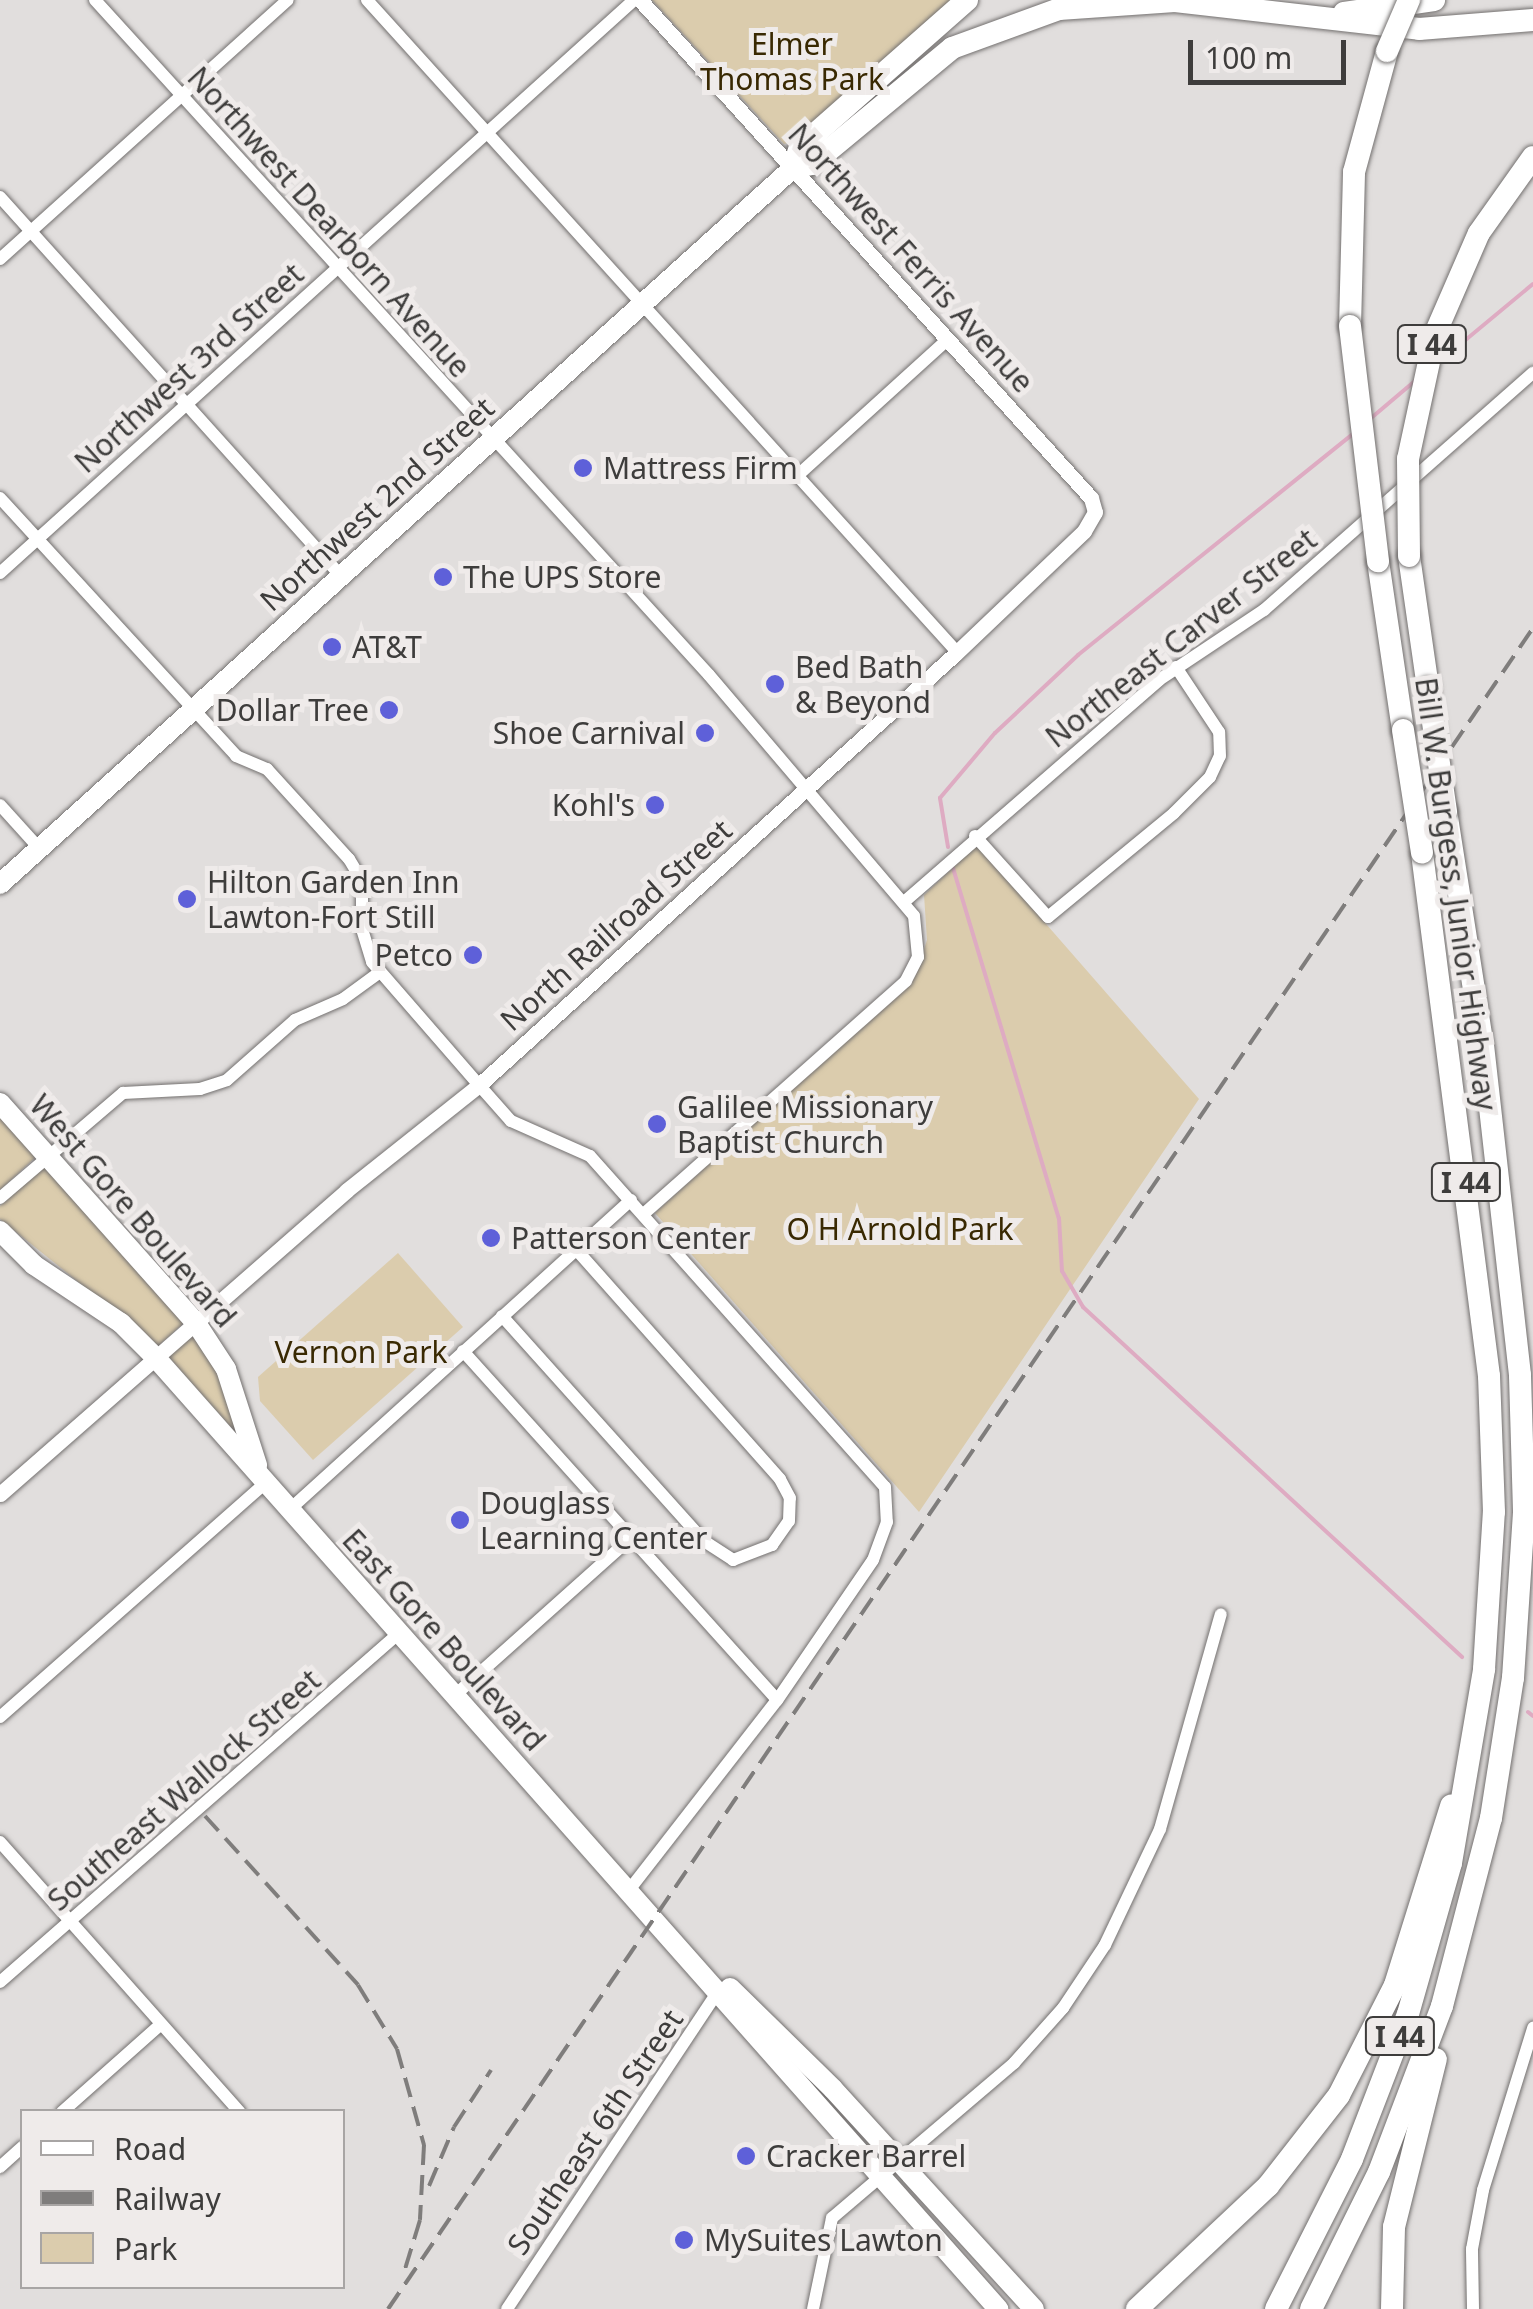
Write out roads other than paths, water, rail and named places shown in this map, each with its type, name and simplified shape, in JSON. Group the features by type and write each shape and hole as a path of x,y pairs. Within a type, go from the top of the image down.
{"highway":[{"path":"793,168 800,147 967,0"},
{"path":"793,168 812,164 952,48 1032,15 1131,0 1316,15 1419,29 1533,20"},
{"name":"Bill W. Burgess, Junior Highway","path":"1276,2309 1352,2159 1408,2014 1451,1862 1474,1745 1491,1573 1493,1443 1483,1312 1422,854 1378,561 1350,326 1354,172 1383,59 1406,0"},
{"path":"1316,15 1434,0"},
{"name":"Bill W. Burgess, Junior Highway","path":"1310,2309 1406,2106 1473,1900 1504,1748 1522,1574 1515,1309 1409,556 1408,458 1435,334 1479,233 1533,157"},
{"path":"1491,1573 1515,1309"},
{"path":"1483,1312 1505,1439 1522,1574"},
{"path":"1137,2309 1268,2186 1339,2095 1395,1985 1474,1745"},
{"path":"1392,2309 1394,2228 1473,1900"}],"main road":[{"name":"Northwest 2nd Street","path":"0,884 793,168"},
{"name":"West Gore Boulevard","path":"0,1103 196,1323 226,1369 264,1477"},
{"path":"0,1232 34,1265 121,1324 155,1357"},
{"name":"East Gore Boulevard","path":"155,1357 398,1634 694,1959 898,2157 1034,2309"},
{"name":"East Gore Boulevard","path":"722,1987 878,2175 998,2308"},
{"path":"998,2308 1017,2290"}],"street":[{"name":"Northwest Dearborn Avenue","path":"95,0 904,902"},
{"path":"0,260 288,0"},
{"path":"367,0 956,652"},
{"name":"Northwest 3rd Street","path":"0,573 637,0"},
{"name":"Northwest Ferris Avenue","path":"637,0 1091,498 1094,512"},
{"path":"0,197 342,576"},
{"path":"798,476 948,340"},
{"name":"Northeast Carver Street","path":"904,902 975,836 1176,667 1264,610 1533,373"},
{"path":"0,498 236,756 279,780 349,859 362,881 366,949 380,972 480,1086 512,1121 590,1156 886,1487 886,1522 873,1560 777,1700 630,1889"},
{"name":"North Railroad Street","path":"0,1494 347,1190 480,1086 956,652 1084,531 1094,512"},
{"path":"975,836 1048,917 1210,776 1220,756 1218,732 1176,667"},
{"path":"0,805 40,848"},
{"path":"644,1214 906,981 920,935 904,902"},
{"path":"0,1198 122,1092 200,1089 226,1080 294,1020 343,999 380,972"},
{"path":"288,1511 631,1200"},
{"path":"502,1316 704,1541 733,1560 772,1545 789,1522 790,1498 780,1479 576,1249"},
{"path":"463,1351 777,1700"},
{"path":"0,1717 264,1477"},
{"path":"454,1696 632,1537"},
{"path":"813,2309 832,2218 898,2157 1014,2062 1063,2008 1106,1946 1160,1829 1221,1614"},
{"name":"Southeast Wallock Street","path":"0,1982 398,1634"},
{"path":"0,1842 237,2109"},
{"name":"Southeast 6th Street","path":"508,2309 722,1987"},
{"path":"65,2109 160,2025"},
{"path":"1473,2309 1472,2249 1483,2190 1533,2028"},
{"path":"0,2167 20,2149"}],"waterway":[{"path":"1439,362 1533,284"},
{"path":"1370,419 1416,380"},
{"path":"948,847 940,798 995,733 1078,655 1355,432"},
{"path":"953,868 1059,1218 1062,1271 1083,1307 1462,1657"},
{"path":"1528,1712 1533,1716"}],"railway":[{"path":"388,2309 1533,628"},
{"path":"205,1816 358,1985 397,2049 424,2145 420,2220 405,2269"},
{"path":"429,2186 454,2127 491,2070"}],"place":[{"name":"Mattress Firm","path":"583,468"},
{"name":"The UPS Store","path":"443,577"},
{"name":"AT&T","path":"332,647"},
{"name":"Bed Bath & Beyond","path":"775,684"},
{"name":"Dollar Tree","path":"389,710"},
{"name":"Shoe Carnival","path":"705,733"},
{"name":"Kohl's","path":"655,805"},
{"name":"Hilton Garden Inn Lawton-Fort Still","path":"187,899"},
{"name":"Petco","path":"473,955"},
{"name":"Galilee Missionary Baptist Church","path":"657,1124"},
{"name":"Patterson Center","path":"491,1238"},
{"name":"Douglass Learning Center","path":"460,1520"},
{"name":"Cracker Barrel","path":"746,2156"},
{"name":"MySuites Lawton","path":"684,2240"}],"park label":[{"name":"Elmer Thomas Park","path":"792,61"},
{"name":"O H Arnold Park","path":"900,1229"},
{"name":"Vernon Park","path":"361,1352"}]}
